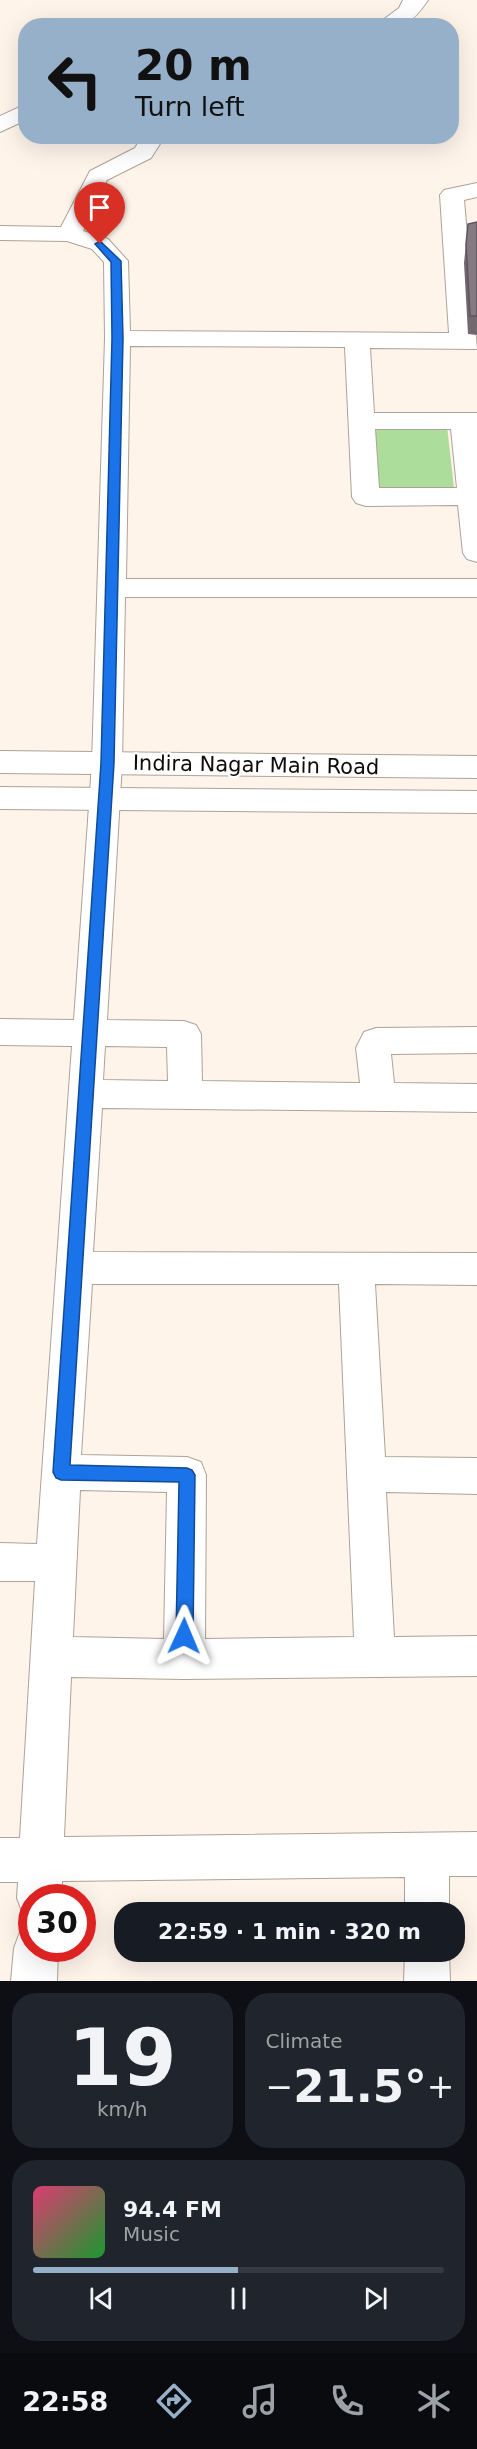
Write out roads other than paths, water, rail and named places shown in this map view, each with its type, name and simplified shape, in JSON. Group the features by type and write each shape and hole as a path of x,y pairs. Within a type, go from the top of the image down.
{"street":[{"path":"398,18 410,11 410,5 418,0"},
{"path":"0,125 18,115"},
{"path":"69,234 98,176 143,153 149,144"},
{"path":"118,338 469,341 453,195 477,190"},
{"path":"0,233 69,234 100,244 116,261 118,338 106,799 50,1657 26,1873 427,1854 477,1854"},
{"path":"357,341 366,497 471,496"},
{"path":"362,421 470,421 471,496 477,553"},
{"path":"112,588 477,588"},
{"name":"Indira Nagar Main Road","path":"0,762 477,767"},
{"name":"Indira Nagar Main Road","path":"0,798 477,802"},
{"path":"0,1032 184,1034 186,1094"},
{"path":"378,1097 373,1048 376,1041 477,1040"},
{"path":"86,1094 477,1098"},
{"path":"76,1268 477,1269"},
{"path":"356,1268 375,1658"},
{"path":"61,1472 187,1475 184,1659"},
{"path":"366,1474 477,1476"},
{"path":"0,1562 57,1563"},
{"path":"50,1657 184,1659 477,1656"},
{"path":"427,1854 427,1902"},
{"path":"34,1981 35,1962"},
{"path":"427,1962 427,1981"}]}
